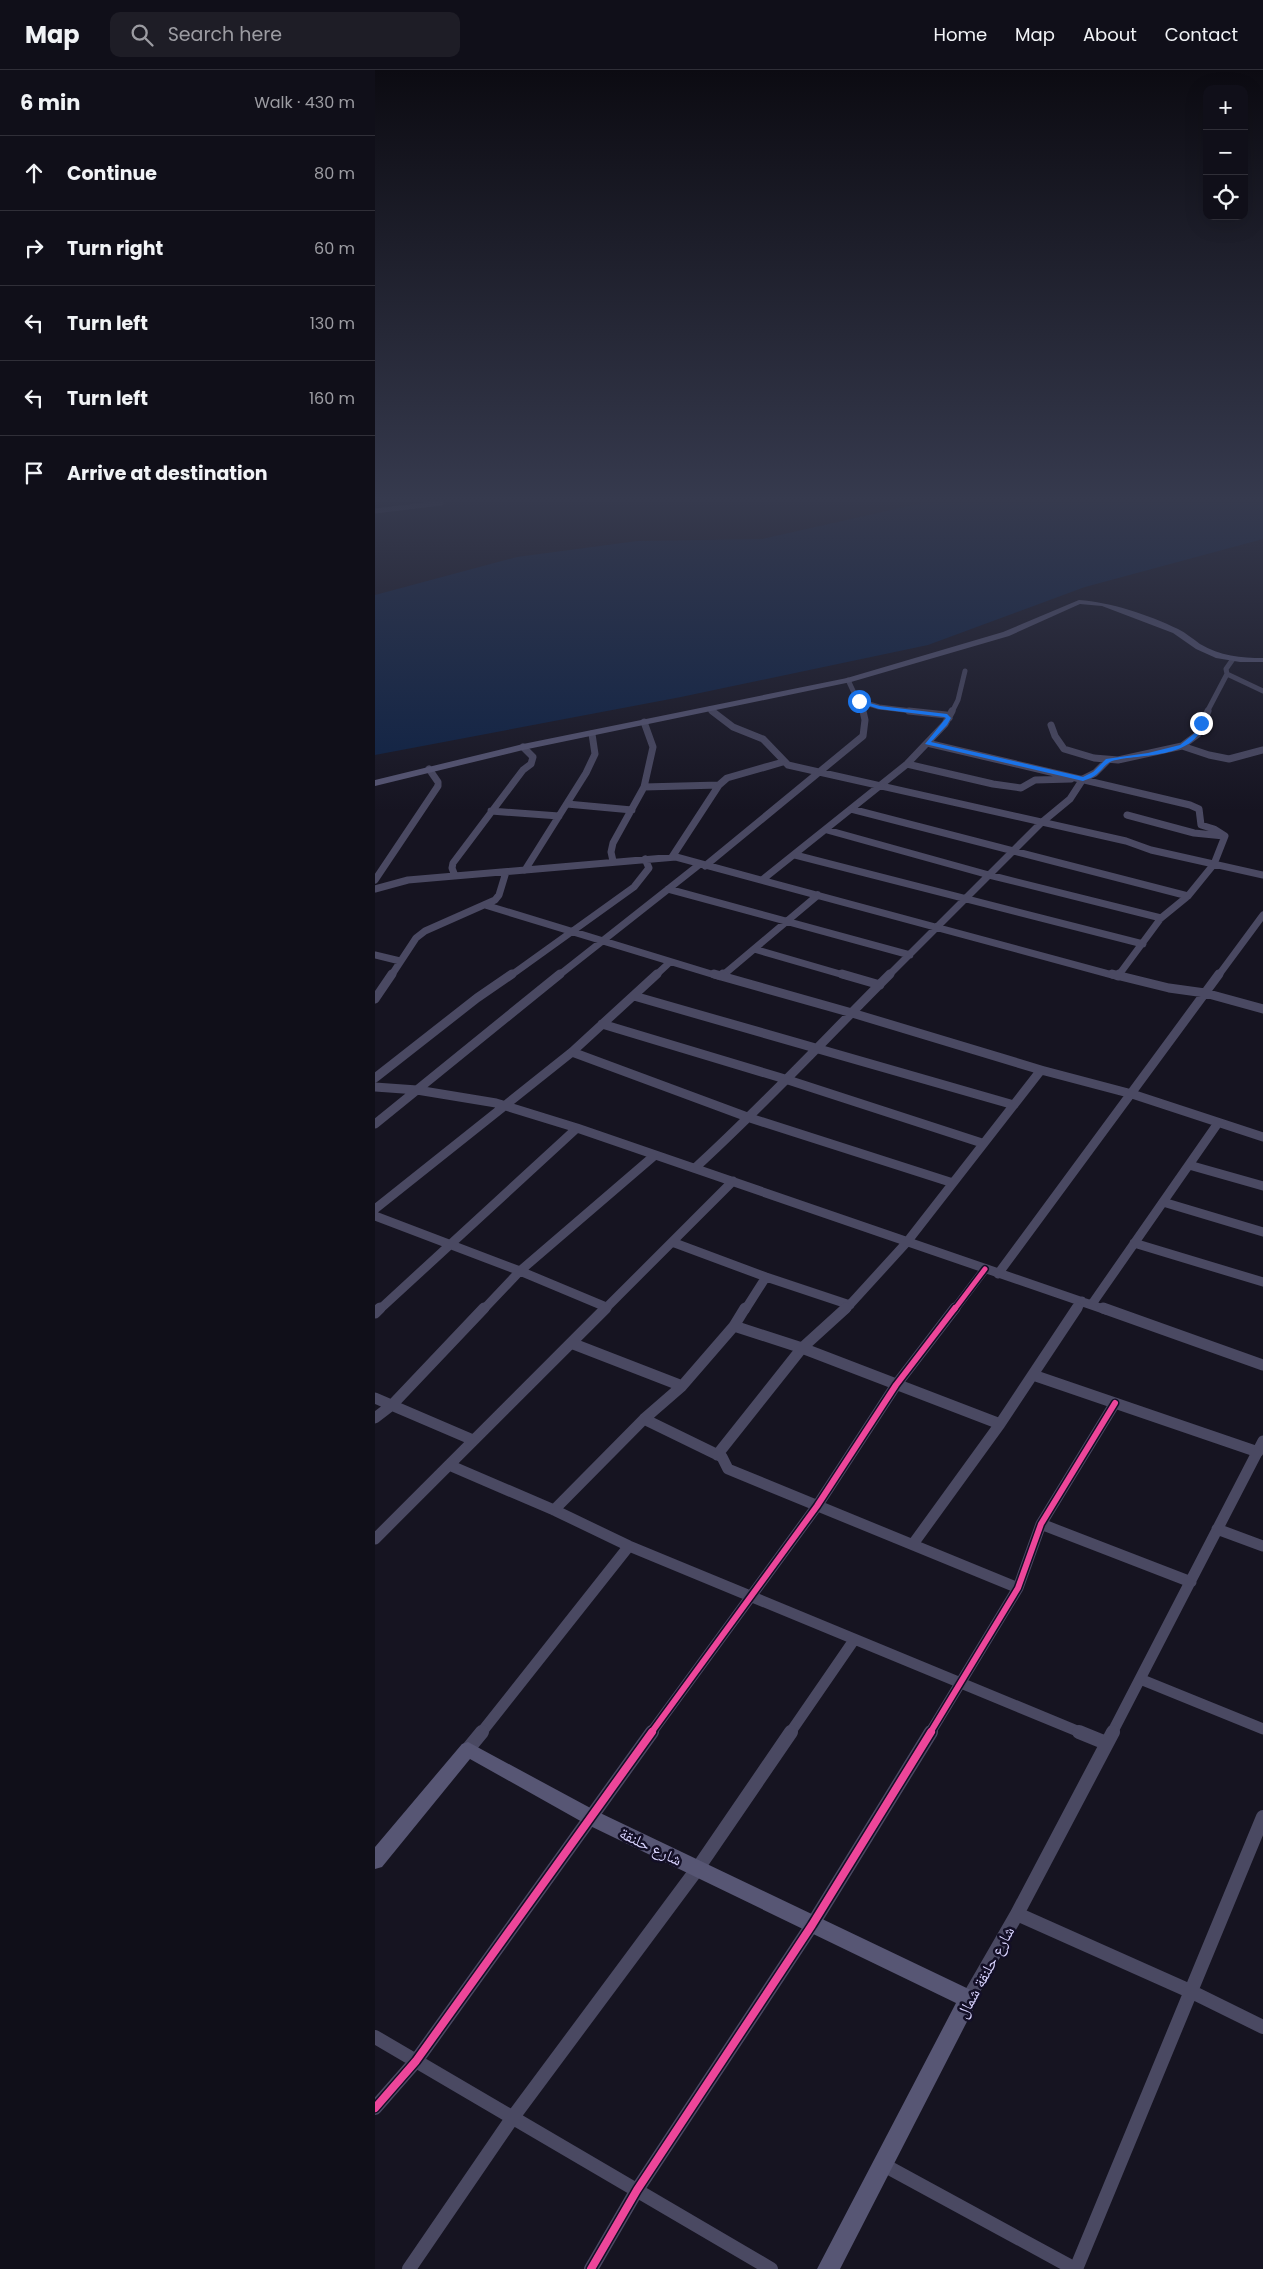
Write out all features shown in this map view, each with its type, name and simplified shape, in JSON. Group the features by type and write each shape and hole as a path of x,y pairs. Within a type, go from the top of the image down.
{"main road":[{"path":"375,783 523,747 848,680 990,640 1036,623 1071,606"},
{"path":"1107,606 1176,631 1205,650 1233,659 1263,660"},
{"path":"375,1861 468,1749"},
{"name":"شارع حلنقة","path":"468,1749 591,1817 968,2000"},
{"name":"شارع حلنقة شمال","path":"828,2269 968,2000"}],"street":[{"path":"1051,725 1063,750 1108,760 1149,755 1182,746 1198,734 1201,723 1227,674 1226,668 1233,659"},
{"path":"762,880 827,830 877,786 907,764 949,718 958,700 965,672"},
{"path":"1227,674 1263,691"},
{"path":"375,1124 601,941 702,865 863,736 866,727 866,715 863,705 848,680"},
{"path":"859,701 879,708 945,715 949,718"},
{"path":"710,709 733,727 763,739 783,762 818,773 1126,841 1151,850 1263,875"},
{"path":"613,861 611,852 613,843 633,810 644,787 653,747 644,722"},
{"path":"525,870 586,773 594,756 592,734"},
{"path":"927,743 1195,807 1199,809 1201,825 1214,829 1225,836"},
{"path":"1182,746 1226,758 1237,758 1263,750"},
{"path":"455,876 452,868 453,863 491,810 523,770 531,764 533,757 523,747"},
{"path":"907,764 993,784 1021,788 1035,780 1083,779 1095,774 1108,760"},
{"path":"672,857 719,785 727,778 783,762"},
{"path":"375,880 438,786 438,782 429,769"},
{"path":"695,1168 750,1118 785,1079 938,928 964,899 1041,822 1070,799 1083,779"},
{"path":"644,787 719,785"},
{"path":"567,804 633,810"},
{"path":"851,809 1188,896"},
{"path":"491,810 559,816"},
{"path":"1127,815 1194,833 1225,836"},
{"path":"827,830 989,875 1161,918"},
{"path":"1118,976 1161,918 1188,896 1214,864 1225,836"},
{"path":"795,855 1143,944"},
{"path":"375,889 399,881 672,857 1118,976 1169,988 1205,993 1263,1010"},
{"path":"375,1078 477,998 573,932 634,887 649,868 645,859"},
{"path":"375,999 420,935 485,905 499,895 506,872"},
{"path":"668,889 910,955"},
{"path":"721,976 817,895"},
{"path":"485,905 670,962 852,1013 1041,1070 1132,1094 1263,1136"},
{"path":"998,1274 1263,915"},
{"path":"754,949 880,985"},
{"path":"375,955 401,961"},
{"path":"375,1209 572,1052 670,962"},
{"path":"635,996 1014,1105"},
{"path":"602,1024 785,1079 983,1143"},
{"path":"572,1052 750,1118 953,1182"},
{"path":"717,1455 802,1348 850,1305 907,1242 1041,1070"},
{"path":"375,1087 417,1090 505,1105 733,1181 998,1274 1087,1302 1263,1366"},
{"path":"913,1544 1033,1375 1134,1243 1218,1123"},
{"path":"375,1313 577,1128"},
{"path":"375,1418 392,1405 520,1271 655,1155"},
{"path":"1189,1165 1263,1186"},
{"path":"375,1540 733,1181"},
{"path":"1163,1202 1263,1232"},
{"path":"375,1216 520,1271 606,1307"},
{"path":"672,1242 766,1277 850,1305"},
{"path":"1134,1243 1263,1282"},
{"path":"375,2108 416,2061 817,1506 896,1385 985,1269"},
{"path":"554,1510 644,1419 682,1386 734,1326 766,1277"},
{"path":"734,1326 802,1348 1000,1424"},
{"path":"571,1343 682,1386"},
{"path":"1017,1914 1261,1447 1115,1403 1033,1375"},
{"path":"375,1398 473,1440"},
{"path":"591,2269 637,2190 812,1925 960,1684 1018,1588 1041,1524 1115,1403"},
{"path":"644,1419 723,1458 728,1469 1018,1588"},
{"path":"449,1465 554,1510 629,1546 1107,1743"},
{"path":"1041,1524 1191,1582"},
{"path":"1217,1529 1263,1546"},
{"path":"468,1749 629,1546"},
{"path":"409,2269 513,2117 698,1868 854,1640"},
{"path":"1140,1678 1263,1729"},
{"path":"881,2164 1075,2269 1192,1992 1263,1817"},
{"name":"شارع حلنقة شمال","path":"968,2000 1017,1914 1192,1992 1263,2027"},
{"path":"375,2037 771,2269"}],"water":[{"path":"375,606 1035,606 928,645 681,697 375,755"}],"cycle path":[{"path":"375,2108 416,2061 590,1817 817,1506 896,1385 985,1269"},
{"path":"591,2269 637,2190 812,1925 960,1684 1018,1588 1041,1524 1115,1403"}],"route":[{"path":"859,701 879,708 945,715 949,718 927,743 1083,779 1095,774 1108,760 1118,760 1128,756 1149,755 1182,746 1198,734 1201,723"}]}
